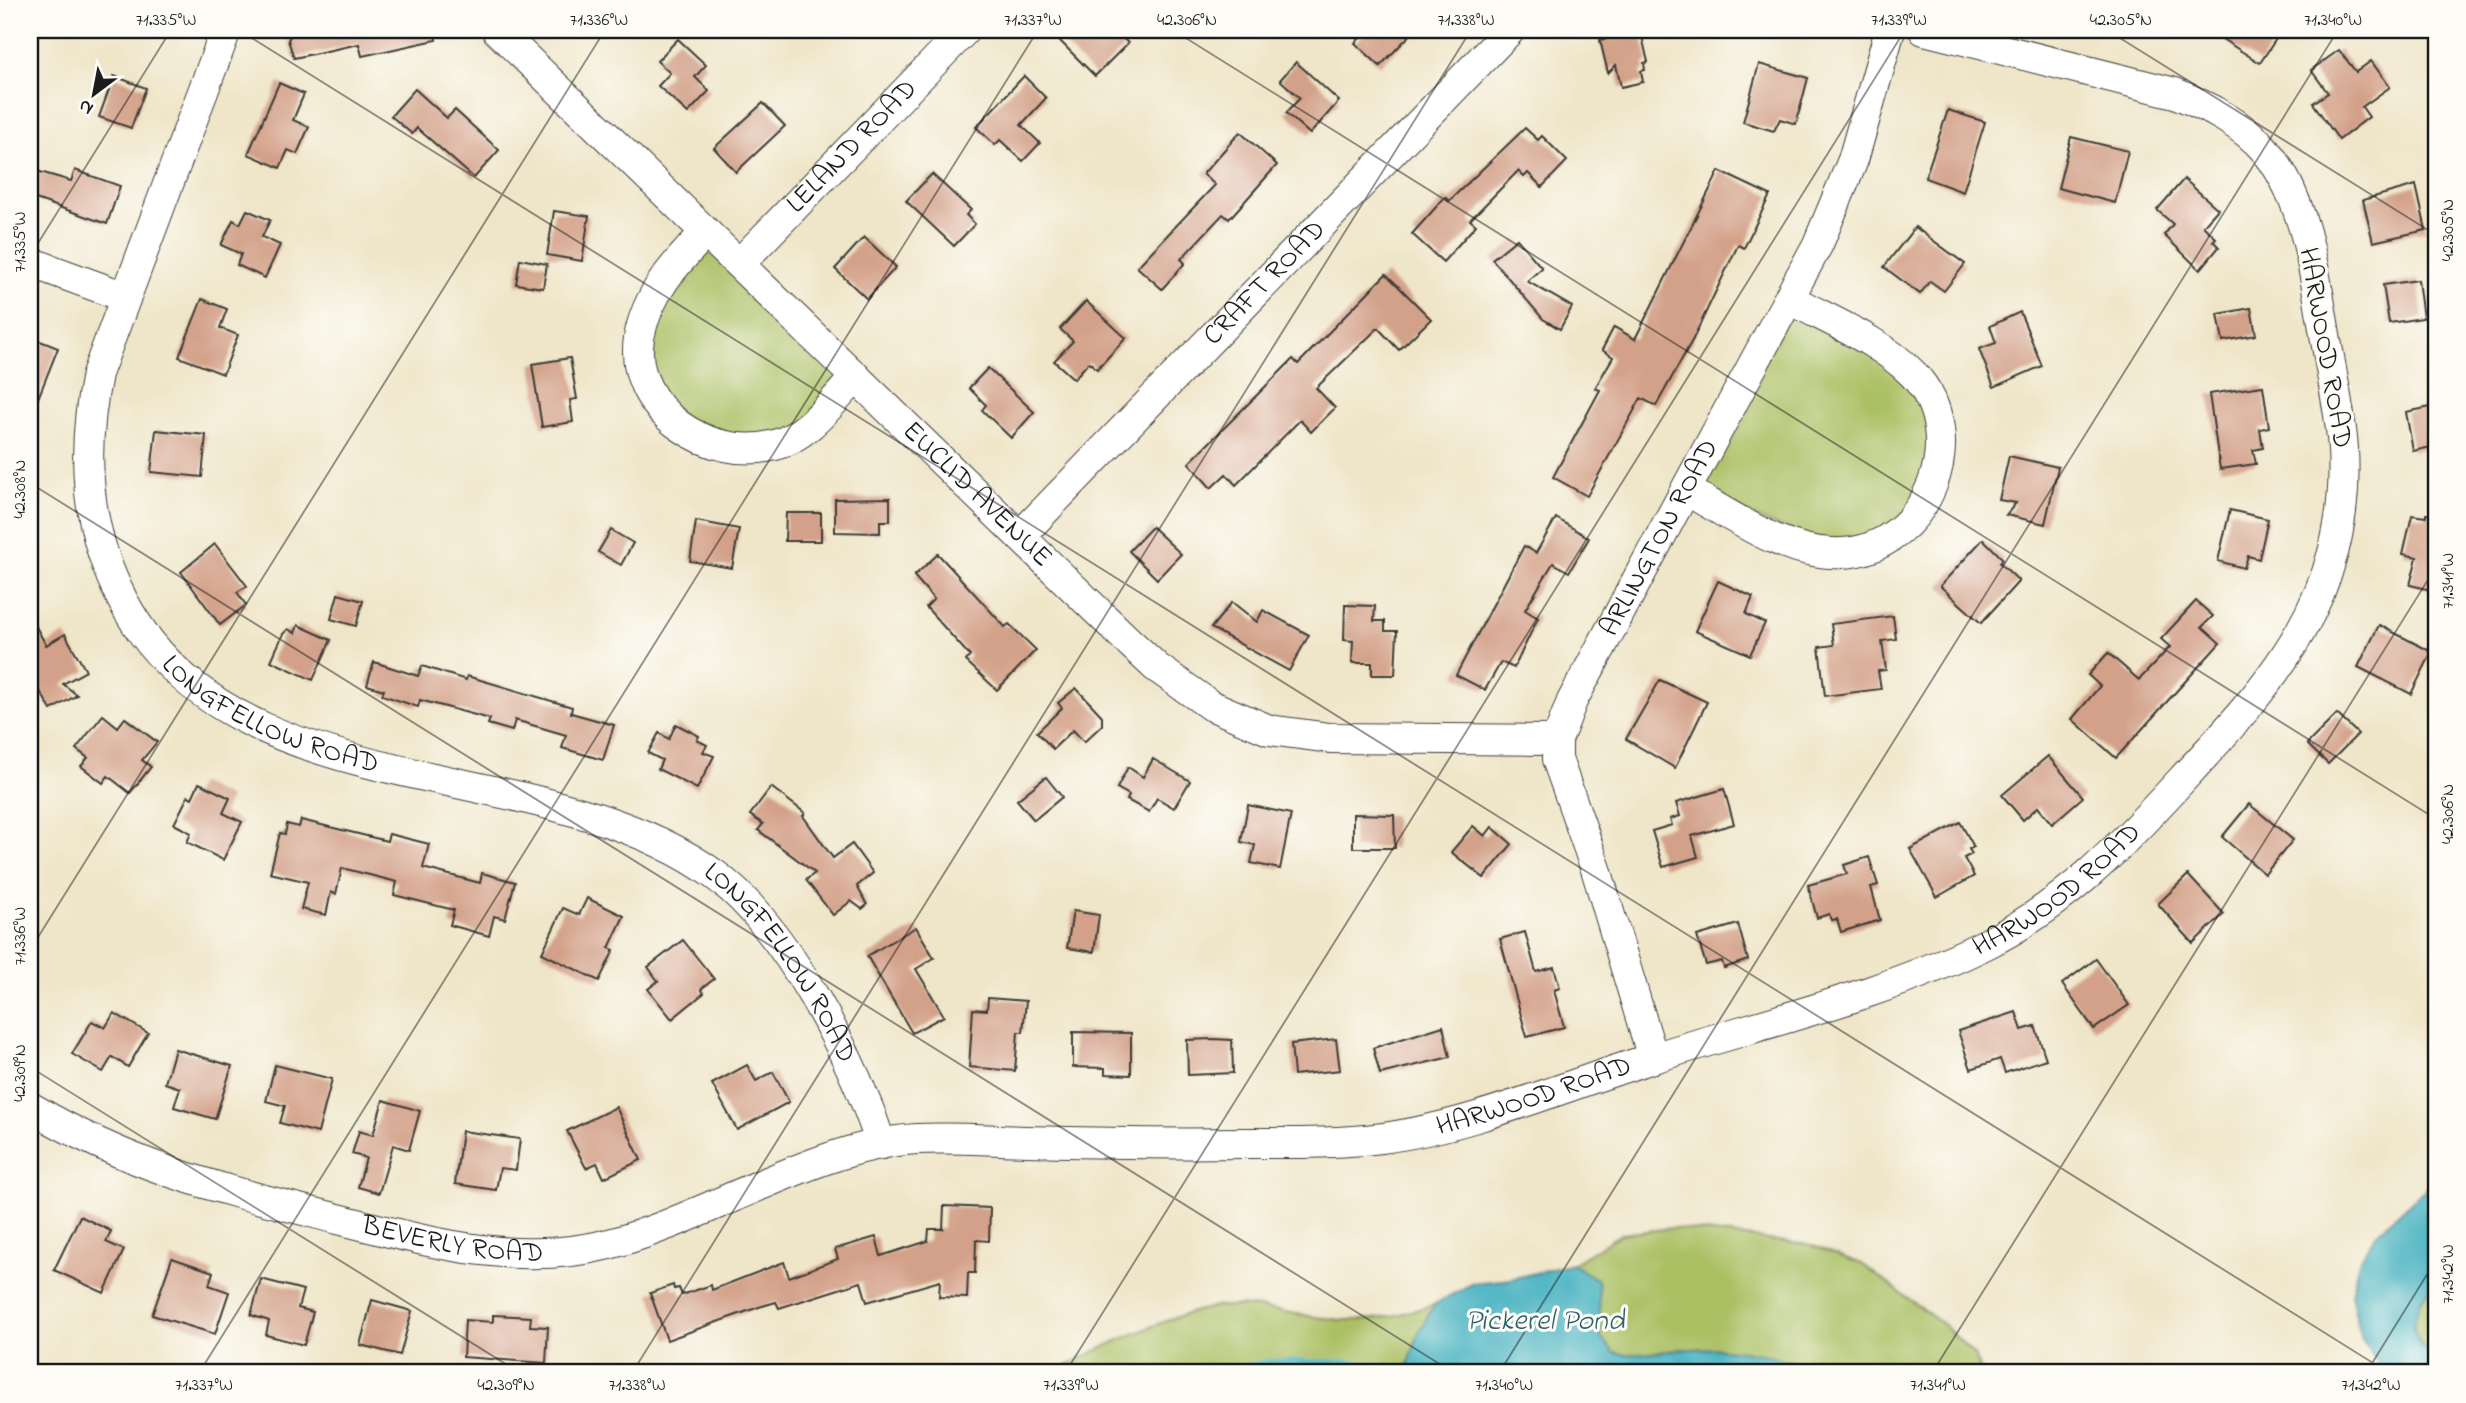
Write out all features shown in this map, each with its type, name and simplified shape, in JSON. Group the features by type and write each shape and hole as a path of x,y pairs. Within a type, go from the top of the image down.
{"street":[{"name":"LONGFELLOW ROAD","path":"226,30 97,374 89,414 86,478 99,545 111,578 147,639 170,667 219,706 279,736 584,815 654,840 715,875 766,923 789,956 850,1065 881,1144"},
{"name":"EUCLID AVENUE","path":"497,30 1156,667 1210,705 1240,720 1269,730 1330,738 1557,740"},
{"name":"LELAND ROAD","path":"739,264 965,30"},
{"name":"CRAFT ROAD","path":"1020,536 1510,30"},
{"name":"ARLINGTON ROAD","path":"1653,1058 1596,869 1562,778 1557,740 1572,701 1818,244 1853,160 1890,30"},
{"name":"HARWOOD ROAD","path":"881,1144 944,1139 1145,1144 1351,1142 1433,1128 1931,968 1982,946 2050,906 2114,853 2252,705 2296,643 2328,571 2343,494 2341,421 2302,228 2285,181 2265,151 2239,126 2209,107 2175,93 1924,30"},
{"path":"706,232 669,271 654,293 639,340 643,376 652,397 666,415 685,431 706,441 752,449 777,445 818,417 856,377"},
{"path":"30,262 125,297"},
{"path":"1686,490 1776,539 1819,552 1843,553 1890,540 1906,527 1921,508 1933,485 1938,457 1939,433 1935,410 1926,390 1895,359 1790,299"},
{"name":"BEVERLY ROAD","path":"30,1107 96,1145 186,1179 436,1244 506,1253 542,1254 608,1244 671,1224 817,1164 881,1144"}],"green space":[{"path":"706,232 856,377 798,434 706,441 643,376 639,340"},
{"path":"1790,299 1873,345 1935,410 1921,508 1843,553 1686,490"},
{"path":"1673,1228 1810,1245 1862,1264 1945,1326 1974,1355 1981,1373 1819,1373 1772,1357 1706,1348 1614,1353 1601,1338 1598,1280 1572,1264 1621,1234"},
{"path":"2436,1281 2436,1356 2418,1340 2414,1320 2421,1300"},
{"path":"1435,1304 1419,1332 1406,1373 1052,1373 1137,1332 1208,1308 1241,1306 1331,1319 1358,1320 1391,1316"}],"water":[{"path":"2436,1179 2436,1281 2419,1302 2413,1328 2421,1347 2436,1356 2436,1373 2384,1373 2361,1337 2351,1294 2359,1261 2377,1233"},
{"name":"Pickerel Pond","path":"1572,1264 1598,1280 1601,1338 1614,1353 1642,1354 1706,1348 1739,1351 1788,1361 1819,1373 1406,1373 1419,1332 1435,1304 1473,1283 1511,1279"}],"building":[{"path":"293,30 435,30 436,40 362,56 359,44 294,58 288,40"},
{"path":"1049,30 1114,30 1128,43 1095,76"},
{"path":"1368,30 1415,30 1380,66 1355,43"},
{"path":"2208,30 2282,30 2260,63"},
{"path":"1641,32 1648,62 1644,63 1645,70 1641,71 1643,82 1621,87 1616,65 1608,73 1600,40"},
{"path":"678,39 706,65 695,77 709,91 688,113 658,86 670,73 657,61"},
{"path":"2339,50 2356,72 2371,61 2390,87 2362,107 2369,117 2339,140 2313,103 2328,93 2311,70"},
{"path":"1296,62 1339,101 1310,134 1286,113 1300,98 1280,80"},
{"path":"1759,64 1808,78 1796,124 1780,119 1774,131 1743,122"},
{"path":"114,76 146,88 131,128 99,117"},
{"path":"1024,76 1046,98 1021,125 1040,143 1023,161 1000,140 995,145 976,127"},
{"path":"279,83 304,94 293,120 309,127 297,154 288,150 280,168 248,154"},
{"path":"415,89 447,118 455,110 499,150 474,178 417,128 412,134 391,116"},
{"path":"763,103 785,126 736,172 714,148"},
{"path":"1948,110 1985,122 1963,192 1925,178"},
{"path":"1525,128 1538,140 1542,136 1567,161 1542,187 1528,173 1524,177 1518,171 1470,220 1476,225 1443,262 1412,234 1445,197 1449,201"},
{"path":"1240,132 1277,165 1229,219 1223,214 1181,259 1185,263 1162,289 1137,267 1215,185 1203,174"},
{"path":"2071,137 2128,151 2115,203 2058,188"},
{"path":"30,169 71,181 75,170 120,186 107,224 30,197"},
{"path":"1719,171 1770,195 1744,248 1738,245 1693,339 1656,406 1641,398 1587,496 1553,477 1600,390 1595,388 1613,357 1602,350 1614,327 1635,339"},
{"path":"932,174 971,210 966,215 975,224 954,246 906,201"},
{"path":"2184,179 2218,209 2203,226 2216,238 2213,241 2219,247 2200,270 2164,235 2173,224 2157,210"},
{"path":"2416,185 2426,230 2373,242 2363,200"},
{"path":"247,210 270,220 262,237 280,245 265,278 237,265 241,254 221,245 233,220 240,224"},
{"path":"554,211 589,216 582,261 547,255"},
{"path":"1915,227 1965,264 1944,291 1930,281 1920,294 1884,267"},
{"path":"864,237 896,267 867,299 835,269"},
{"path":"1517,239 1542,268 1527,281 1572,307 1560,329 1543,319 1492,259"},
{"path":"520,259 547,264 543,288 516,284"},
{"path":"1386,274 1431,319 1399,350 1378,328 1316,388 1335,408 1311,432 1300,420 1236,485 1226,474 1211,488 1189,463 1293,359 1298,364"},
{"path":"2418,280 2423,318 2389,323 2383,285"},
{"path":"202,299 227,309 220,328 238,335 223,374 179,357"},
{"path":"1086,301 1126,338 1097,369 1089,362 1074,379 1054,361 1073,341 1060,329"},
{"path":"2251,308 2256,335 2223,341 2218,314"},
{"path":"2020,312 2042,366 1994,387 1979,349 1996,343 1990,326"},
{"path":"30,337 58,348 31,416 30,416"},
{"path":"570,358 577,399 570,400 573,422 542,427 532,364"},
{"path":"988,368 1034,412 1011,438 982,410 986,405 969,388"},
{"path":"2263,386 2269,427 2260,429 2263,448 2253,450 2256,464 2220,469 2209,394"},
{"path":"2436,406 2436,446 2413,451 2406,412"},
{"path":"156,430 206,435 202,477 151,472"},
{"path":"2009,456 2058,467 2045,524 2006,515 2016,503 1999,500"},
{"path":"890,498 890,521 880,521 880,533 835,532 835,499"},
{"path":"2230,510 2268,519 2259,559 2248,556 2244,568 2218,561"},
{"path":"786,513 821,513 821,541 785,541"},
{"path":"2426,514 2436,515 2436,591 2410,585 2417,557 2403,554 2412,515 2426,517"},
{"path":"1556,518 1589,538 1569,572 1553,563 1525,610 1538,618 1514,668 1501,662 1485,690 1456,675 1524,546 1536,553"},
{"path":"696,521 739,529 732,568 690,561"},
{"path":"1152,527 1181,554 1157,579 1129,551"},
{"path":"611,530 633,543 621,565 598,552"},
{"path":"1983,539 2003,559 2000,563 2019,581 1981,623 1940,586"},
{"path":"215,544 247,586 237,592 246,605 220,625 181,572"},
{"path":"938,554 1005,627 1009,624 1036,650 997,690 966,661 970,656 926,607 934,599 914,576"},
{"path":"1718,581 1753,597 1746,614 1765,623 1750,655 1695,631"},
{"path":"338,594 363,601 356,626 331,619"},
{"path":"2196,601 2213,616 2202,627 2220,643 2116,758 2072,719 2100,686 2088,675 2108,653 2139,680 2170,647 2161,639"},
{"path":"1232,602 1257,622 1263,610 1309,635 1289,671 1211,628"},
{"path":"1345,605 1375,606 1374,621 1385,621 1385,631 1397,631 1395,675 1372,675 1372,663 1352,663 1353,641 1344,640"},
{"path":"30,616 46,645 65,634 86,671 63,684 77,695 51,710 30,674"},
{"path":"1893,616 1896,639 1882,641 1886,670 1878,671 1881,689 1825,696 1819,647 1834,645 1831,624"},
{"path":"298,625 331,640 313,680 271,661 283,634 288,629 295,633"},
{"path":"2379,625 2432,652 2411,694 2358,667"},
{"path":"374,662 418,676 422,666 466,680 467,676 572,707 571,713 614,725 603,760 562,748 566,735 515,720 512,731 488,724 490,719 420,700 418,707 382,695 384,690 367,685"},
{"path":"1660,680 1707,702 1675,768 1626,739"},
{"path":"1076,688 1102,716 1102,725 1084,742 1073,730 1053,749 1037,732 1062,708 1058,703"},
{"path":"2337,714 2358,734 2328,764 2307,744"},
{"path":"103,715 118,727 125,718 157,742 142,760 151,767 130,793 108,776 103,783 81,766 88,758 76,749"},
{"path":"676,724 699,736 697,740 707,745 703,752 714,756 697,789 658,769 662,760 648,753 659,733 669,739"},
{"path":"2048,756 2083,797 2052,824 2038,807 2023,820 2002,795"},
{"path":"1153,759 1190,781 1174,808 1157,798 1149,812 1127,800 1129,795 1117,788 1128,767 1143,777"},
{"path":"1046,777 1062,797 1034,820 1017,800"},
{"path":"199,783 230,798 223,813 242,822 223,860 187,842 191,833 174,824 188,796 192,798"},
{"path":"771,787 805,813 803,816 833,858 852,844 873,873 857,886 867,905 862,909 851,901 833,915 806,880 815,873 758,830 763,824 750,815"},
{"path":"1724,789 1734,824 1692,836 1698,857 1663,867 1652,831 1672,825 1670,819 1680,816 1676,803"},
{"path":"2249,804 2293,840 2265,874 2222,837"},
{"path":"1248,805 1291,814 1280,869 1251,863 1255,845 1241,842"},
{"path":"1353,814 1394,815 1395,848 1353,848"},
{"path":"301,820 387,841 389,834 429,844 423,868 480,883 482,873 515,882 505,919 494,916 489,936 450,925 454,910 394,895 397,882 342,868 336,894 331,892 326,915 301,909 308,882 270,873 280,833 285,834 287,824 299,827"},
{"path":"1960,822 1974,847 1969,849 1972,854 1964,858 1974,876 1937,897 1910,849"},
{"path":"1473,826 1485,836 1492,827 1512,844 1484,878 1451,852"},
{"path":"1869,857 1878,885 1871,887 1880,920 1841,932 1837,919 1832,920 1829,914 1817,918 1808,885 1847,874 1844,865"},
{"path":"2188,875 2224,914 2193,943 2158,904"},
{"path":"587,898 624,916 609,948 614,950 599,981 542,953 563,908 579,915"},
{"path":"1073,911 1099,915 1094,952 1067,948"},
{"path":"1738,924 1748,960 1724,968 1722,961 1706,965 1697,936"},
{"path":"916,927 934,958 916,969 944,1016 912,1033 867,956"},
{"path":"1525,932 1536,972 1554,967 1560,988 1554,990 1564,1027 1527,1037 1500,939"},
{"path":"683,940 714,979 701,989 704,993 672,1019 648,989 658,981 648,967"},
{"path":"2096,959 2129,1005 2094,1029 2062,984"},
{"path":"988,998 1026,1001 1023,1032 1018,1032 1015,1071 969,1067 973,1009 987,1010"},
{"path":"2016,1012 2022,1030 2035,1026 2046,1059 2005,1073 2000,1059 1971,1069 1958,1031"},
{"path":"114,1013 148,1033 128,1067 112,1057 103,1072 72,1054 92,1021 105,1028"},
{"path":"1443,1026 1450,1057 1380,1074 1373,1048"},
{"path":"1073,1032 1131,1033 1131,1075 1105,1074 1105,1068 1073,1067"},
{"path":"1336,1039 1340,1070 1294,1075 1291,1044"},
{"path":"1187,1040 1232,1040 1233,1073 1188,1075"},
{"path":"175,1049 232,1066 215,1119 174,1107 180,1088 165,1083"},
{"path":"275,1065 332,1079 318,1133 280,1123 285,1106 266,1101"},
{"path":"747,1065 756,1081 773,1072 789,1102 737,1130 712,1084"},
{"path":"383,1100 420,1111 409,1150 393,1145 379,1193 358,1187 366,1158 352,1154 359,1131 373,1135"},
{"path":"616,1107 641,1160 604,1178 597,1163 586,1168 567,1131"},
{"path":"462,1131 520,1139 516,1170 500,1168 496,1190 455,1184"},
{"path":"944,1206 990,1208 989,1241 976,1240 975,1273 968,1273 967,1298 939,1297 940,1281 867,1302 861,1282 779,1308 776,1302 759,1307 667,1340 650,1293 673,1285 674,1289 679,1288 682,1295 711,1285 712,1290 784,1262 789,1277 838,1259 835,1249 876,1237 881,1256 928,1241 929,1229 943,1229"},
{"path":"80,1216 111,1231 106,1242 124,1250 104,1293 54,1270"},
{"path":"172,1258 213,1272 209,1285 229,1292 215,1334 152,1315"},
{"path":"261,1279 303,1290 298,1308 313,1312 304,1345 266,1335 269,1321 251,1315"},
{"path":"372,1300 412,1311 400,1355 360,1345"},
{"path":"493,1315 531,1317 530,1326 548,1327 546,1363 463,1357 465,1320 493,1322"}],"waterway":[{"path":"1212,1373 1274,1363 1347,1364 1406,1370"}]}
